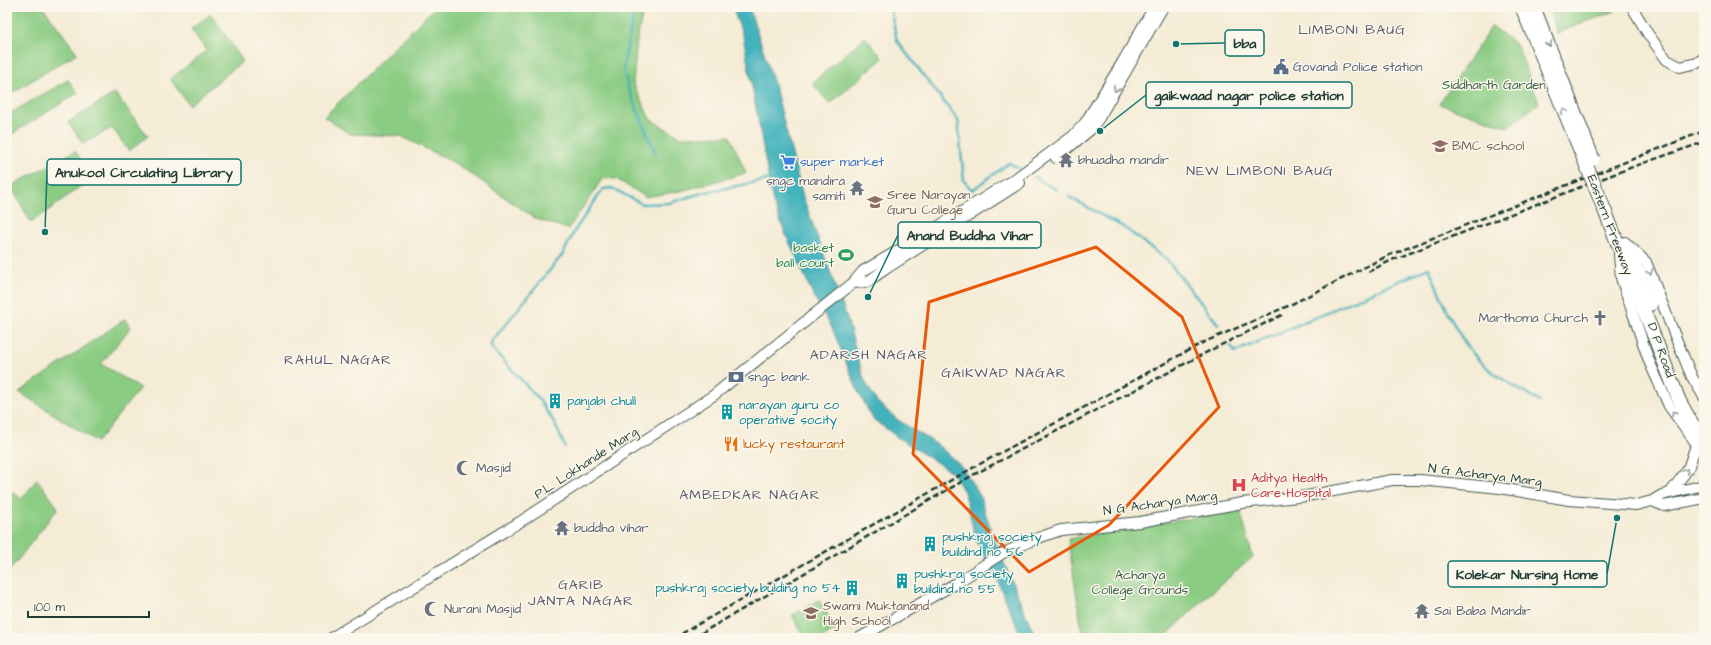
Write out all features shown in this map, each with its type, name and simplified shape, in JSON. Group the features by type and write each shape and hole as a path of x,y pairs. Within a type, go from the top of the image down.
{"highway":[{"name":"Eastern Freeway","path":"1528,8 1634,273 1687,397 1704,426"},
{"name":"Eastern Freeway","path":"1634,273 1679,400 1700,442"}],"main road":[{"path":"853,283 863,271 924,236 1016,178 1073,136 1089,116 1154,7"},
{"path":"853,283 867,282 987,205 1050,162 1090,130 1099,118 1163,7"},
{"path":"1632,7 1648,34 1667,60 1680,67 1691,65 1704,58"},
{"path":"1622,243 1646,262 1692,377 1704,397"},
{"name":"D P Road","path":"1622,243 1621,278 1649,361 1669,406 1700,442 1704,454"},
{"name":"P.L. Lokhande Marg","path":"331,638 528,517 714,395 853,283"},
{"path":"1670,494 1688,469 1700,442"},
{"name":"N G Acharya Marg","path":"859,638 953,585 1003,552 1061,530 1140,522 1242,503 1307,496 1392,480 1420,480 1500,488 1569,500 1636,505 1652,502 1664,506 1704,498"},
{"path":"1652,502 1662,496 1704,485"}],"highlighted area":[{"path":"1096,247 1182,317 1219,407 1109,525 1029,572 913,454 929,302"}],"green space":[{"path":"7,7 43,7 77,53 7,96"},
{"path":"435,7 644,7 637,40 633,83 650,119 680,137 730,136 746,173 681,191 646,197 616,179 603,178 568,229 536,219 458,165 401,136 350,134 324,117"},
{"path":"1548,7 1613,7 1615,11 1557,33"},
{"path":"211,14 243,61 189,105 170,79 207,51 191,29"},
{"name":"Siddharth Garden","path":"1492,26 1517,45 1539,103 1508,127 1439,104"},
{"path":"865,37 883,58 830,104 812,83"},
{"path":"68,80 78,93 7,137 7,115"},
{"path":"115,93 148,136 129,151 112,128 83,144 68,122"},
{"path":"75,151 93,177 31,223 11,186"},
{"path":"125,319 131,327 101,364 140,388 97,442 19,392"},
{"path":"37,479 58,508 7,574 7,489 22,499"},
{"name":"Acharya College Grounds","path":"1240,510 1253,557 1205,598 1164,638 1083,638 1068,539"},
{"path":"819,600 836,630 822,638 805,638 792,615"}],"water":[{"path":"732,7 749,7 774,83 803,197 846,315 864,379 877,402 898,420 938,445 962,467 979,494 996,544 1036,638 1022,638 994,573 976,541 965,494 953,473 897,437 873,419 858,392 832,328 813,295 773,203 743,36"}],"waterway":[{"path":"635,7 623,69 629,90 656,155"},
{"path":"890,7 897,41 958,120 964,181 972,190 1009,163 1020,169"},
{"path":"1034,177 1057,190"},
{"path":"565,447 554,422 537,397 491,347 492,341 563,254 575,230 603,189 612,188 642,204 669,203 702,193 771,179"},
{"path":"1069,197 1125,228 1167,260 1218,324"},
{"path":"1231,346 1235,352 1429,268 1447,310 1461,337 1470,350 1491,371 1540,402"}],"railway":[{"path":"674,638 969,470 1202,343 1288,306 1387,256 1704,131"},
{"path":"1368,272 1392,260 1635,166 1704,142"},
{"path":"693,638 973,475 1213,349 1284,314"}],"place":[{"name":"bba","path":"1176,44"},
{"name":"Govandi Police station","path":"1281,67"},
{"name":"gaikwaad nagar police station","path":"1100,131"},
{"name":"BMC school","path":"1440,146"},
{"name":"bhuadha mandir","path":"1066,160"},
{"name":"super market","path":"788,162"},
{"name":"sngc mandira samiti","path":"857,188"},
{"name":"Sree Narayan Guru College","path":"875,202"},
{"name":"Anukool Circulating Library","path":"45,232"},
{"name":"basket ball court","path":"846,255"},
{"name":"Anand Buddha Vihar","path":"868,297"},
{"name":"Marthoma Church","path":"1600,318"},
{"name":"sngc bank","path":"736,377"},
{"name":"panjabi chull","path":"555,401"},
{"name":"narayan guru co operative socity","path":"727,412"},
{"name":"lucky restaurant","path":"731,444"},
{"name":"Masjid","path":"464,468"},
{"name":"Aditya Health Care Hospital","path":"1239,485"},
{"name":"Kolekar Nursing Home","path":"1617,518"},
{"name":"buddha vihar","path":"562,528"},
{"name":"pushkraj society buildind no 56","path":"930,544"},
{"name":"pushkraj society buildind no 55","path":"902,581"},
{"name":"pushkraj society bulding no 54","path":"852,588"},
{"name":"Nurani Masjid","path":"432,609"},
{"name":"Sai Baba Mandir","path":"1422,611"},
{"name":"Swami Muktanand High School","path":"811,613"}],"district":[{"name":"LIMBONI BAUG","path":"1352,30"},
{"name":"NEW LIMBONI BAUG","path":"1260,171"},
{"name":"ADARSH NAGAR","path":"869,355"},
{"name":"RAHUL NAGAR","path":"338,360"},
{"name":"GAIKWAD NAGAR","path":"1004,373"},
{"name":"AMBEDKAR NAGAR","path":"750,495"},
{"name":"GARIB JANTA NAGAR","path":"581,594"}]}
